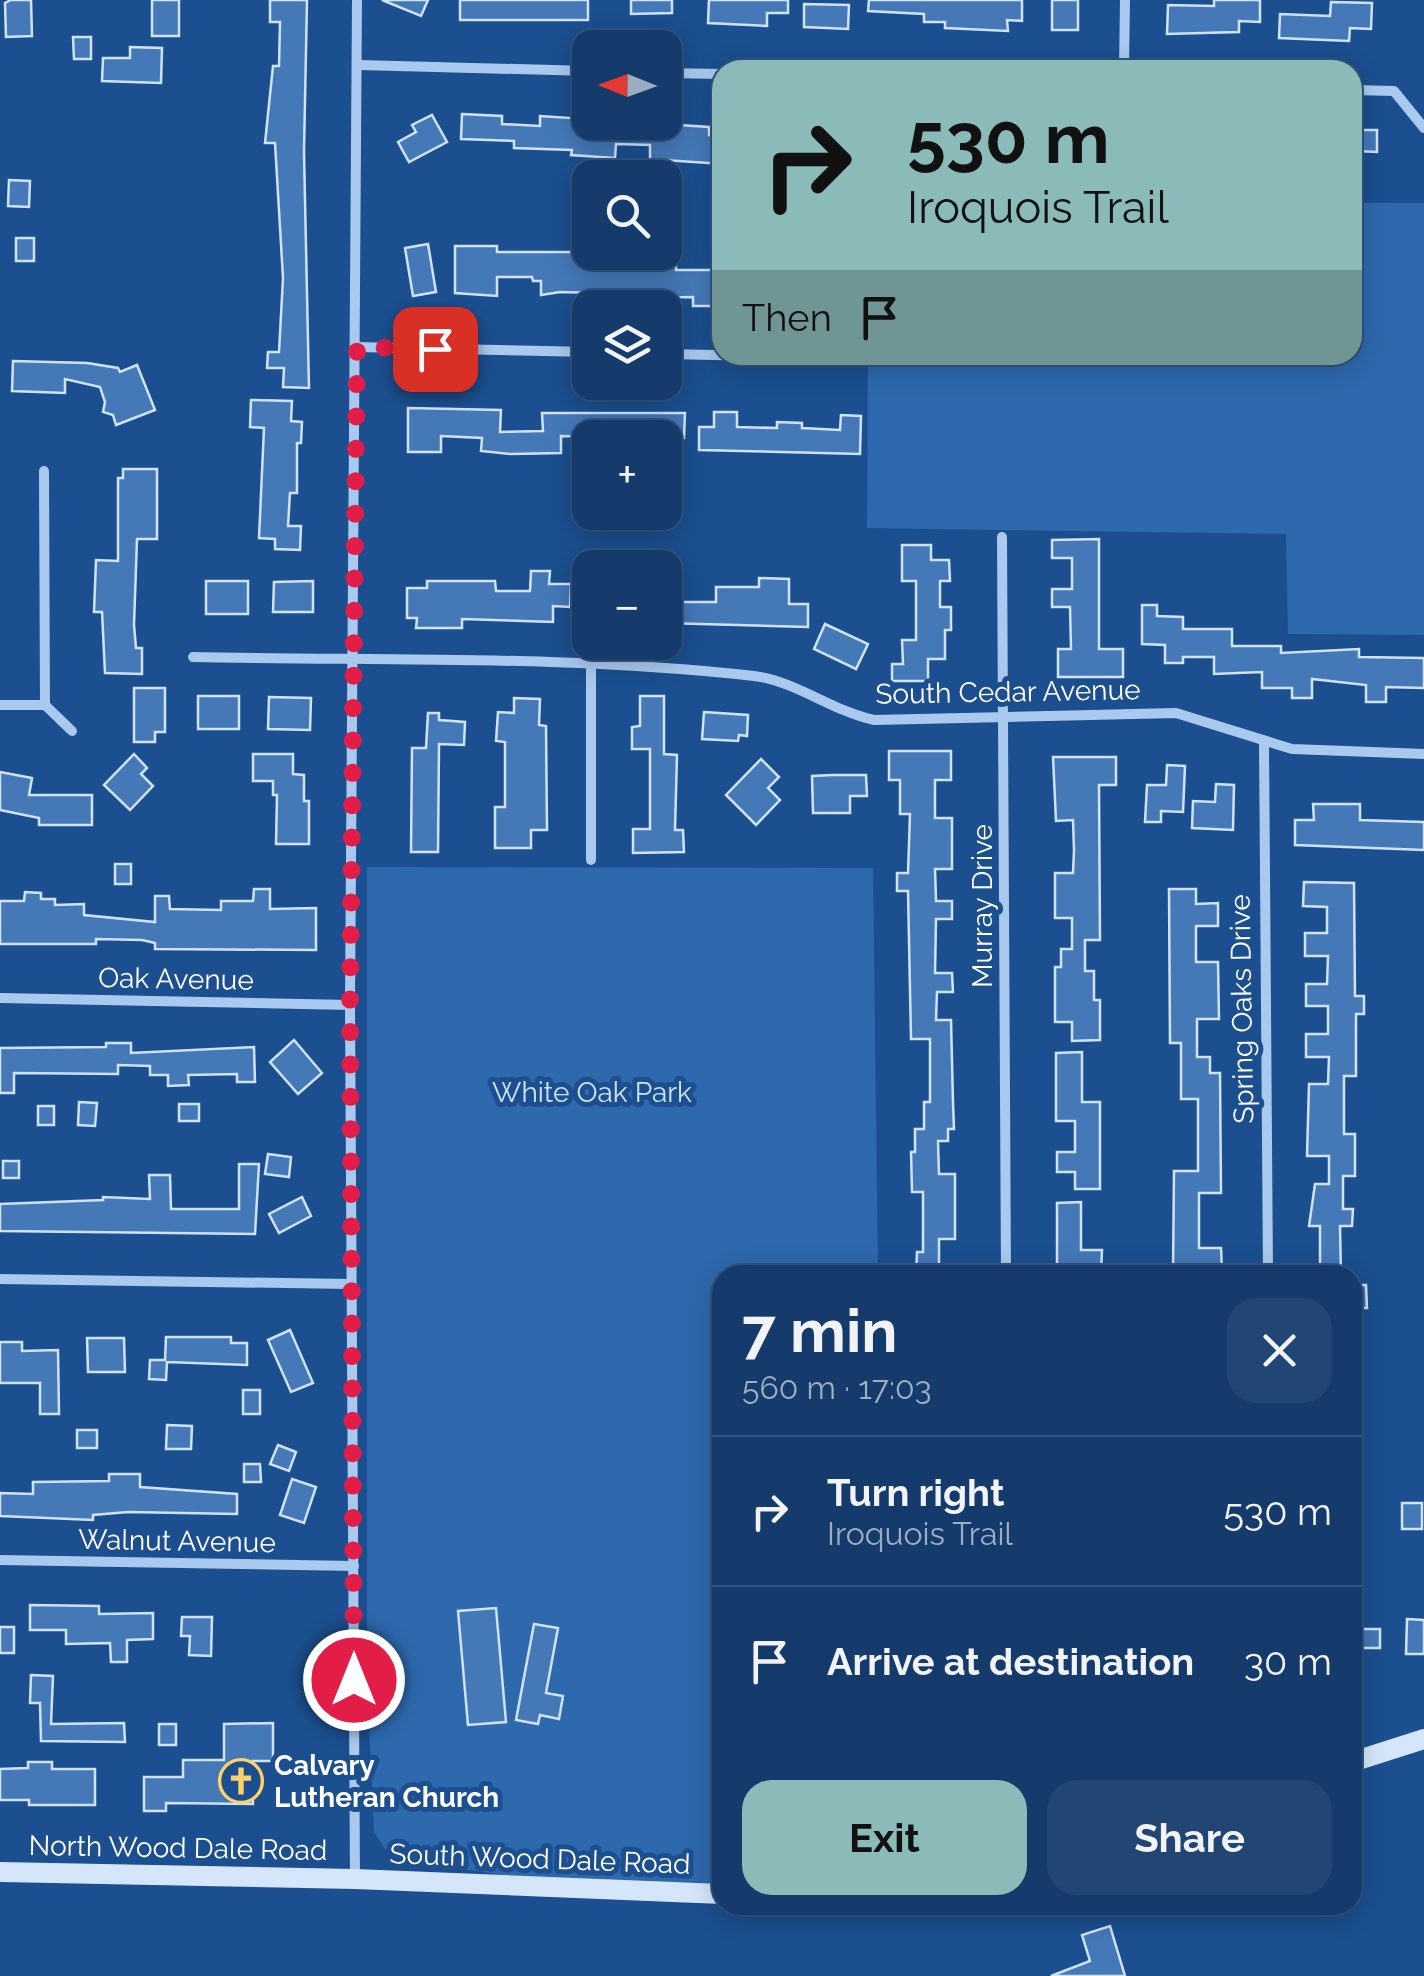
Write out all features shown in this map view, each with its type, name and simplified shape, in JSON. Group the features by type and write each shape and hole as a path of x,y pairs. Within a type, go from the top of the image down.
{"main road":[{"path":"1362,1759 1424,1738"},
{"name":"North Wood Dale Road","path":"0,1872 355,1878"},
{"name":"South Wood Dale Road","path":"355,1878 555,1890 712,1894"}],"street":[{"path":"355,1878 350,1005 356,660 358,0"},
{"path":"1124,60 1125,0"},
{"path":"359,65 572,71"},
{"path":"682,73 712,74"},
{"path":"1362,90 1394,90 1424,128"},
{"path":"357,347 572,352"},
{"path":"682,354 712,355"},
{"path":"44,470 45,705"},
{"name":"Murray Drive","path":"1002,537 1006,1265"},
{"name":"South Cedar Avenue","path":"193,657 590,666 757,676 843,714 874,720 1176,713 1264,742 1329,752 1424,754"},
{"path":"590,666 591,860"},
{"path":"0,704 45,705 72,730"},
{"name":"Spring Oaks Drive","path":"1264,742 1268,1265"},
{"name":"Oak Avenue","path":"0,998 350,1005"},
{"path":"0,1279 352,1284"},
{"name":"Walnut Avenue","path":"0,1560 354,1566"}],"green space":[{"path":"1362,203 1424,203 1424,635 1288,634 1286,534 867,528 868,365 1362,365"},
{"name":"White Oak Park","path":"367,867 873,868 878,1265 712,1265 712,1883 520,1877 440,1865 386,1850 374,1832 367,1683"}],"building":[{"path":"31,0 32,36 6,37 5,3"},
{"path":"152,0 179,0 179,36 152,36"},
{"path":"270,0 307,0 304,152 309,388 283,387 284,368 267,368 268,352 279,352 283,278 275,143 265,143 273,66 279,66 280,22 270,22"},
{"path":"382,0 428,0 421,16"},
{"path":"460,0 588,0 588,20 460,20"},
{"path":"631,0 672,0 672,13 631,14"},
{"path":"709,0 788,0 788,13 767,13 767,26 708,23"},
{"path":"869,0 1022,0 1022,21 1007,20 1008,31 945,28 945,22 924,22 924,14 868,11"},
{"path":"1052,0 1078,0 1078,30 1052,30"},
{"path":"1214,0 1260,0 1260,22 1239,21 1239,32 1167,34 1168,5 1214,6"},
{"path":"1331,2 1372,3 1371,29 1350,28 1349,41 1279,38 1280,14 1330,16"},
{"path":"804,4 849,5 848,29 804,27"},
{"path":"73,37 91,37 91,59 74,59"},
{"path":"130,47 162,48 161,83 102,81 103,58 130,58"},
{"path":"462,114 502,116 502,124 540,126 540,116 572,118 572,140 682,140 682,125 709,127 712,163 650,159 650,145 616,144 615,158 571,155 572,150 514,148 514,141 461,139"},
{"path":"432,115 447,142 409,162 398,142 416,132 412,125"},
{"path":"1362,130 1377,130 1377,152 1362,151"},
{"path":"9,180 30,181 29,207 8,206"},
{"path":"16,238 34,238 34,261 16,261"},
{"path":"428,244 436,292 413,296 405,248"},
{"path":"455,246 497,246 497,252 572,252 572,270 712,270 712,306 693,306 693,297 682,297 682,290 572,290 541,295 541,281 533,281 532,277 497,277 497,296 455,293"},
{"path":"13,361 87,363 118,368 120,372 137,365 155,410 116,425 113,415 103,412 105,402 100,387 65,379 65,393 12,391"},
{"path":"251,400 292,401 291,421 302,422 301,443 297,443 297,493 290,493 288,526 301,526 300,550 275,549 275,539 259,538 264,428 250,427"},
{"path":"408,408 501,410 500,432 543,431 542,413 685,413 684,438 682,420 572,420 572,436 561,436 561,453 481,451 482,438 441,436 441,452 408,452"},
{"path":"714,412 737,412 737,427 777,428 777,422 840,430 841,415 861,416 860,454 699,450 699,427 714,427"},
{"path":"123,469 157,469 157,539 137,539 134,625 136,648 142,648 142,674 105,673 102,612 94,612 96,560 118,561 118,478 123,478"},
{"path":"1099,539 1099,649 1123,649 1123,677 1058,677 1058,649 1071,649 1070,607 1052,607 1052,589 1072,589 1072,558 1052,558 1052,540"},
{"path":"902,545 931,545 931,560 949,560 950,581 940,581 940,607 951,607 951,630 945,630 945,659 928,659 928,681 892,681 892,664 903,664 902,640 916,640 916,581 902,581"},
{"path":"531,571 550,571 549,584 571,584 570,607 553,606 553,622 462,619 462,628 416,628 417,618 407,618 407,588 427,588 427,581 495,581 496,591 530,591"},
{"path":"759,578 789,579 789,604 808,604 808,627 682,623 682,602 716,602 716,587 759,587"},
{"path":"206,581 248,581 248,614 206,614"},
{"path":"313,581 313,612 273,612 274,582"},
{"path":"1142,605 1157,605 1157,616 1183,617 1183,629 1232,629 1232,646 1281,646 1281,653 1359,649 1359,657 1424,658 1424,688 1386,687 1386,702 1366,702 1366,685 1312,679 1312,698 1292,698 1292,688 1262,688 1262,672 1214,674 1214,657 1183,657 1183,663 1165,663 1165,645 1142,644"},
{"path":"825,624 868,644 856,669 814,649"},
{"path":"134,688 165,688 165,732 155,732 155,742 134,742"},
{"path":"198,696 239,696 239,729 198,729"},
{"path":"640,696 664,696 664,754 677,755 675,830 683,830 684,852 633,853 633,829 650,829 650,749 632,749 632,727 640,726"},
{"path":"269,697 311,698 310,730 268,729"},
{"path":"514,698 540,699 539,725 546,726 547,830 531,830 531,848 495,848 495,807 505,807 505,742 496,741 498,712 514,713"},
{"path":"704,712 748,715 747,736 739,735 738,741 702,739"},
{"path":"428,713 439,713 439,720 465,722 464,745 439,744 438,852 411,852 412,748 426,748"},
{"path":"889,751 951,751 951,780 935,780 935,818 952,818 952,869 935,869 936,901 952,901 952,919 936,919 935,973 952,973 953,992 937,992 936,1020 951,1020 954,1129 948,1129 948,1141 938,1141 939,1174 955,1174 955,1239 939,1239 939,1265 916,1265 917,1252 923,1252 923,1192 912,1192 911,1152 915,1152 915,1129 924,1129 924,1102 930,1102 930,1039 911,1039 908,891 897,891 897,873 908,873 910,814 900,814 900,780 889,780"},
{"path":"134,754 147,768 141,774 153,786 130,810 104,785"},
{"path":"253,754 293,754 293,774 304,775 304,801 309,801 309,844 276,844 277,795 273,795 273,781 253,781"},
{"path":"1053,757 1116,757 1116,785 1099,785 1100,940 1085,940 1085,971 1094,971 1094,1000 1100,1000 1100,1040 1072,1041 1072,1022 1055,1022 1055,967 1061,967 1061,949 1072,949 1072,918 1055,918 1055,873 1073,873 1074,850 1073,820 1056,821"},
{"path":"761,759 779,777 768,788 780,800 756,825 726,795"},
{"path":"1167,765 1185,766 1183,812 1161,811 1161,822 1145,822 1147,785 1166,785"},
{"path":"0,772 32,778 29,795 92,795 92,825 39,825 39,818 0,810"},
{"path":"866,775 867,796 850,796 850,813 813,813 812,776"},
{"path":"1216,784 1234,785 1233,830 1192,828 1193,801 1215,802"},
{"path":"1313,804 1360,804 1360,820 1424,822 1424,850 1295,845 1295,820 1314,820"},
{"path":"115,864 131,864 131,884 115,884"},
{"path":"1304,882 1354,883 1355,996 1364,996 1364,1014 1356,1014 1356,1076 1344,1076 1344,1134 1355,1134 1355,1176 1343,1176 1343,1209 1353,1209 1352,1226 1340,1226 1341,1265 1320,1265 1320,1226 1309,1226 1315,1184 1329,1184 1329,1156 1307,1156 1309,1084 1328,1084 1329,1057 1306,1057 1306,1034 1328,1034 1328,1006 1306,1006 1306,984 1327,984 1328,956 1305,956 1305,933 1327,933 1327,907 1303,906"},
{"path":"254,889 270,889 270,909 316,908 316,950 155,949 155,943 142,940 96,939 96,944 0,944 0,901 24,901 25,892 41,893 41,899 55,899 55,905 84,904 84,915 155,922 155,896 169,896 170,909 221,910 221,901 253,901"},
{"path":"1169,889 1196,889 1196,904 1218,903 1218,926 1196,926 1196,962 1218,962 1219,1019 1197,1019 1197,1057 1210,1057 1210,1073 1220,1073 1221,1193 1199,1193 1199,1248 1221,1248 1222,1265 1173,1265 1174,1171 1198,1171 1198,1099 1181,1099 1181,1043 1170,1043"},
{"path":"294,1040 322,1073 298,1094 270,1062"},
{"path":"106,1043 131,1043 131,1053 254,1047 255,1082 237,1082 237,1074 188,1075 189,1085 168,1086 168,1075 150,1075 150,1066 118,1065 118,1074 14,1073 14,1093 0,1093 0,1048 106,1047"},
{"path":"1082,1052 1082,1102 1100,1102 1100,1189 1075,1189 1075,1172 1057,1172 1057,1152 1075,1152 1075,1121 1056,1121 1056,1053"},
{"path":"79,1102 97,1103 95,1126 78,1125"},
{"path":"179,1104 199,1104 199,1121 179,1121"},
{"path":"38,1106 54,1106 54,1125 38,1125"},
{"path":"268,1154 291,1157 289,1177 265,1174"},
{"path":"3,1161 19,1161 19,1178 3,1178"},
{"path":"239,1164 259,1164 255,1234 0,1231 0,1204 103,1197 150,1199 149,1175 170,1175 171,1209 239,1209"},
{"path":"302,1197 311,1216 279,1233 269,1214"},
{"path":"1081,1202 1081,1250 1102,1250 1101,1265 1057,1265 1057,1203"},
{"path":"1362,1285 1366,1285 1367,1308 1362,1308"},
{"path":"290,1330 313,1383 291,1392 268,1340"},
{"path":"166,1337 231,1337 231,1343 247,1343 247,1365 167,1362 166,1380 149,1379 150,1360 165,1360"},
{"path":"87,1338 124,1338 125,1372 88,1372"},
{"path":"0,1342 22,1342 22,1351 58,1350 59,1414 40,1414 40,1383 0,1383"},
{"path":"243,1390 260,1390 260,1414 243,1414"},
{"path":"167,1425 192,1426 191,1449 166,1449"},
{"path":"77,1430 97,1430 97,1448 77,1448"},
{"path":"278,1445 296,1452 289,1471 270,1464"},
{"path":"244,1464 260,1464 261,1482 244,1482"},
{"path":"109,1474 140,1474 140,1487 237,1494 237,1514 128,1512 93,1515 93,1520 0,1516 0,1493 33,1494 33,1482 109,1481"},
{"path":"292,1479 316,1487 304,1523 280,1515"},
{"path":"1402,1503 1422,1503 1422,1529 1402,1529"},
{"path":"30,1605 99,1606 99,1614 153,1613 153,1639 127,1640 127,1662 111,1662 110,1643 66,1644 66,1630 30,1630"},
{"path":"496,1608 506,1722 468,1725 458,1611"},
{"path":"182,1617 212,1617 211,1656 189,1655 190,1636 181,1636"},
{"path":"1407,1619 1424,1620 1424,1654 1406,1654"},
{"path":"534,1624 558,1628 546,1693 563,1696 559,1719 540,1715 538,1724 516,1720"},
{"path":"0,1627 14,1627 14,1653 0,1653"},
{"path":"1362,1629 1380,1629 1380,1648 1362,1648"},
{"path":"31,1675 53,1676 51,1724 124,1723 125,1742 41,1741 40,1703 30,1703"},
{"path":"273,1723 273,1761 252,1761 253,1804 166,1803 166,1811 144,1811 144,1777 183,1777 183,1760 224,1760 224,1724"},
{"path":"159,1724 176,1724 176,1745 159,1745"},
{"path":"28,1762 52,1762 52,1769 95,1769 95,1805 29,1805 29,1800 0,1800 0,1769 28,1768"},
{"path":"1110,1926 1125,1976 1051,1976 1090,1961 1082,1935"}],"place":[{"name":"Calvary Lutheran Church","path":"241,1781"}],"route":[{"path":"354,1680 350,1005 357,347 435,349"}]}
